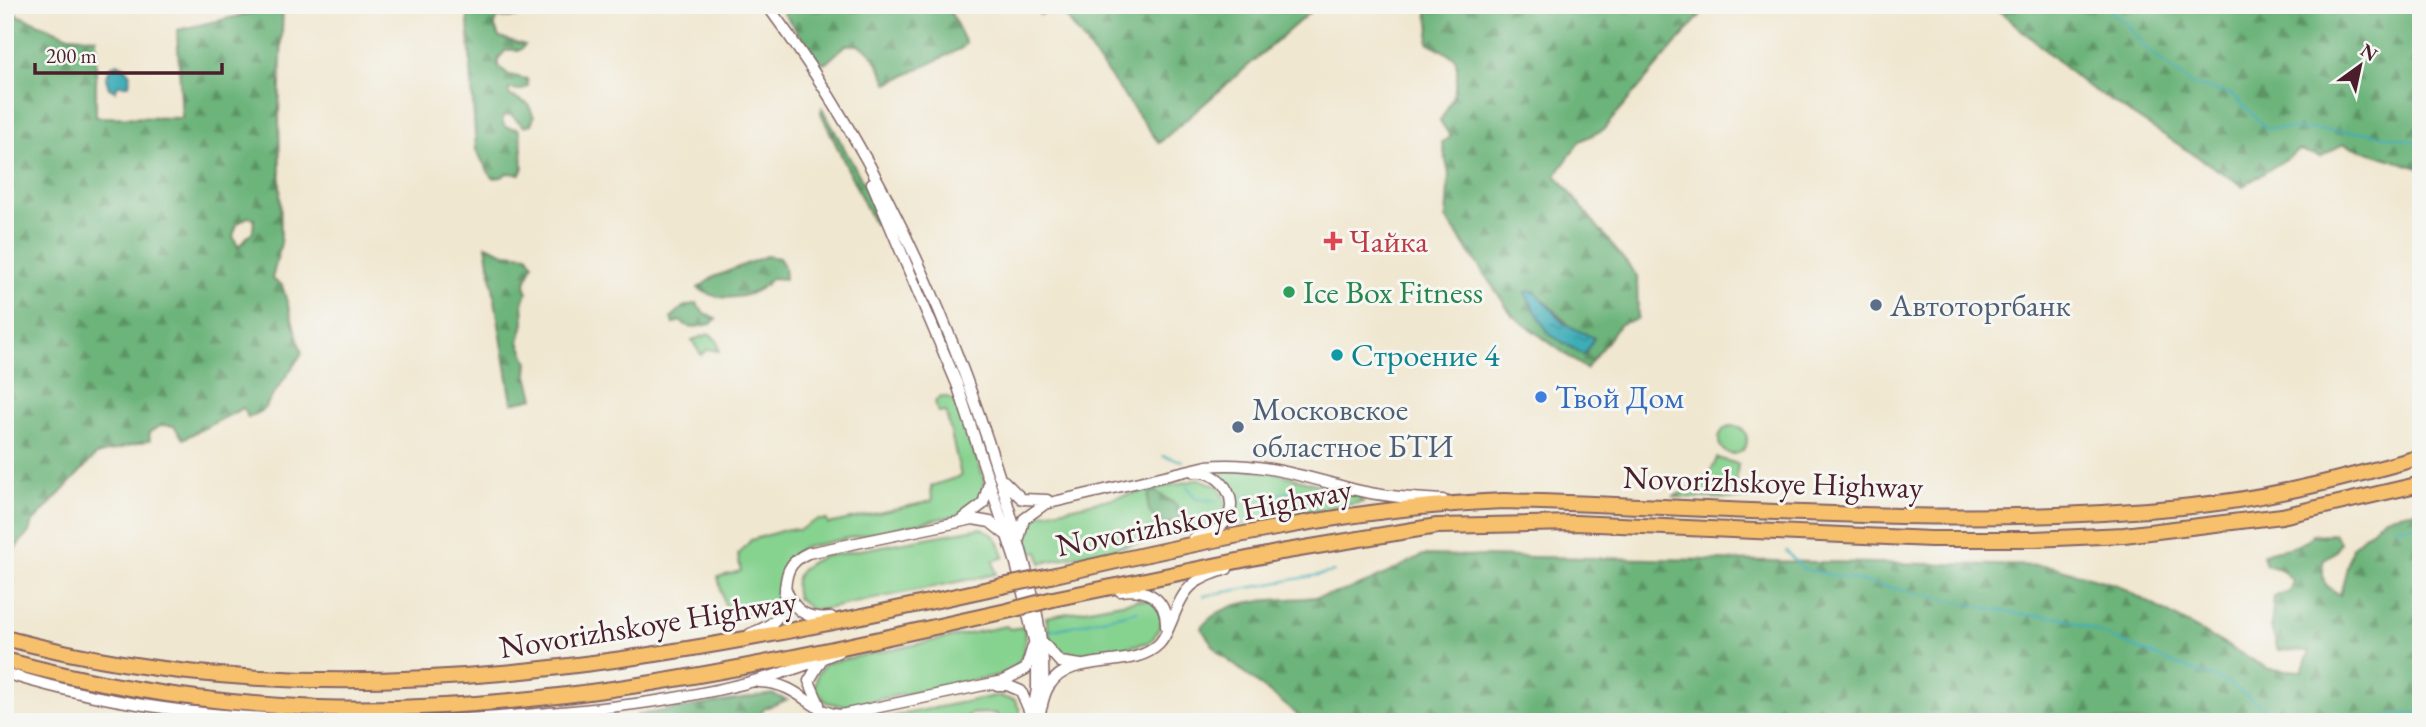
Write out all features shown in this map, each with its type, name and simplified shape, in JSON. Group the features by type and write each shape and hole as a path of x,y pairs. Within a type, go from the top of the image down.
{"highway":[{"name":"Novorizhskoye Highway","path":"5,638 157,671 249,680 410,683 559,672 894,610 1154,552 1363,515 1475,502 1934,515 2118,512 2184,507 2279,493 2421,457"},
{"name":"Novorizhskoye Highway","path":"5,660 73,677 151,691 275,705 361,708 491,702 585,691 882,639 1084,592 1281,552 1437,526 1508,523 1931,539 2124,535 2282,516 2421,484"}],"street":[{"path":"767,5 820,79 888,198 918,260 1019,542 1038,636 1034,721"},
{"path":"1019,542 1021,526 1028,513 1062,499 1206,466 1250,464 1377,494 1475,502"},
{"path":"1154,552 1219,528 1230,512 1229,493 1220,480 1199,472 1183,473"},
{"path":"994,475 1021,499 1062,499"},
{"path":"956,522 983,504 994,475"},
{"path":"994,475 1008,538 1045,663 1042,706"},
{"path":"733,641 776,620 783,604 789,568 808,553 973,519 990,522 1008,538"},
{"path":"1034,721 1053,680 1068,671 1138,655 1156,647 1164,636 1182,594 1195,581 1281,552"},
{"path":"785,585 797,610 812,617 894,610"},
{"path":"1084,592 1130,590 1154,596 1165,610 1164,636"},
{"path":"1038,636 1047,650 1060,662 1092,664"},
{"path":"990,686 1026,669 1038,636"},
{"path":"426,722 614,705 752,682 882,639"},
{"path":"822,659 812,673 810,689 820,705 841,715"},
{"path":"5,673 96,697 240,718 378,722"},
{"path":"752,682 773,682 791,688 827,714 841,715 1007,685 1021,691 1034,721"}],"green space":[{"path":"467,5 531,5 517,17 497,18 494,24 499,37 525,45 520,50 506,50 498,59 498,66 509,75 527,79 528,86 522,90 509,89 509,95 528,104 534,117 531,124 525,127 511,115 504,115 502,120 505,127 518,129 520,133 523,168 520,174 507,173 502,177 492,178 476,150"},
{"path":"778,5 947,5 966,43 962,48 888,84 873,56 862,46 846,45 826,63 819,62"},
{"path":"1035,5 1318,5 1159,143 1058,6 1040,15"},
{"path":"1425,5 1709,5 1603,130 1580,141 1556,175 1637,276 1638,319 1620,324 1586,369 1513,316 1446,218 1449,174 1442,142 1451,137 1440,121 1455,91 1457,66 1455,58 1428,42 1430,26","holes":["1535,292 1573,329 1584,355 1545,323"]},
{"path":"1993,5 2421,5 2421,169 2343,144 2320,157 2300,150 2243,186 2083,83"},
{"path":"283,6 279,113 281,243 272,279 282,285 302,353 263,410 248,418 243,408 183,439 174,426 162,425 149,432 150,440 96,455 32,523 29,532 5,560 5,10 69,36 96,38 96,117 182,118 177,30","holes":["248,217 254,218 253,231 238,247 233,236 237,224"]},
{"path":"822,108 870,195 879,221 874,224 821,113"},
{"path":"486,245 505,253 528,255 533,264 525,283 527,293 523,302 524,323 519,342 528,362 527,372 534,398 512,403"},
{"path":"766,256 779,258 784,266 785,279 772,278 756,290 737,297 717,296 698,288 714,277"},
{"path":"696,303 704,313 716,319 711,324 691,328 679,321 673,324 671,318 683,307"},
{"path":"710,334 717,341 719,351 708,349 701,355 692,340"},
{"path":"941,396 950,398 959,409 984,479 982,499 962,514 801,548 787,560 781,572 776,600 769,607 727,615 718,577 741,571 738,555 751,540 788,529 799,530 817,520 827,520 828,524 932,501 931,486 961,476 946,412 938,412 935,402"},
{"path":"1733,426 1743,430 1747,440 1743,450 1733,454 1723,450 1719,440 1723,430"},
{"path":"1717,458 1738,464 1736,480 1747,499 1673,497 1700,482 1710,472"},
{"path":"1215,470 1269,471 1358,496 1363,502 1230,527 1236,508 1235,490"},
{"path":"1200,479 1219,487 1226,504 1220,519 1203,530 1041,563 1038,552 1029,552 1027,528 1041,514"},
{"path":"1155,491 1176,505 1180,517 1176,522 1157,520 1150,512 1149,493"},
{"path":"2421,510 2421,722 1307,722 1218,652 1201,628 1212,617 1241,604 1336,593 1374,579 1423,555 2051,566 2117,585 2269,669 2302,671 2310,651 2278,650 2271,628 2274,597 2289,591 2293,581 2282,570 2266,565 2263,555 2293,547 2312,535 2334,534 2340,542 2336,551 2323,560 2323,577 2325,584 2340,595 2352,547 2385,517"},
{"path":"981,528 994,536 1004,557 993,561 996,574 820,610 811,609 797,598 796,583 800,572 822,557"},
{"path":"1138,600 1152,601 1161,617 1158,631 1150,642 1079,658 1067,658 1052,648 1046,617"},
{"path":"1006,626 1010,629 1024,627 1025,644 1019,662 1000,675 845,706 826,702 815,688 817,675 826,663"},
{"path":"772,694 787,700 765,708 755,722 639,722 637,715"},
{"path":"995,696 1015,700 1020,710 1020,722 999,722 996,713 969,714 965,722 864,722"}],"water":[{"path":"117,63 125,67 130,75 129,85 118,85 115,91 109,88 106,78 111,67"},
{"path":"1535,292 1565,324 1594,338 1584,355 1549,334 1525,293"}],"waterway":[{"path":"2110,5 2111,12 2128,24 2144,47 2191,84 2233,95 2266,128 2363,132 2421,142"},
{"path":"1163,456 1183,461"},
{"path":"1187,486 1196,499 1218,501"},
{"path":"1243,497 1294,492 1315,503"},
{"path":"2394,527 2421,525"},
{"path":"1786,551 1803,569 2016,614 2064,618 2177,665 2225,681 2269,711 2318,722"},
{"path":"1204,596 1334,572"},
{"path":"1049,631 1138,611"},
{"path":"2333,722 2421,712"}],"place":[{"name":"Чайка","path":"1333,241"},
{"name":"Ice Box Fitness","path":"1289,292"},
{"name":"Автоторгбанк","path":"1876,305"},
{"name":"Строение 4","path":"1337,355"},
{"name":"Твой Дом","path":"1541,397"},
{"name":"Московское областное БТИ","path":"1238,427"}]}
